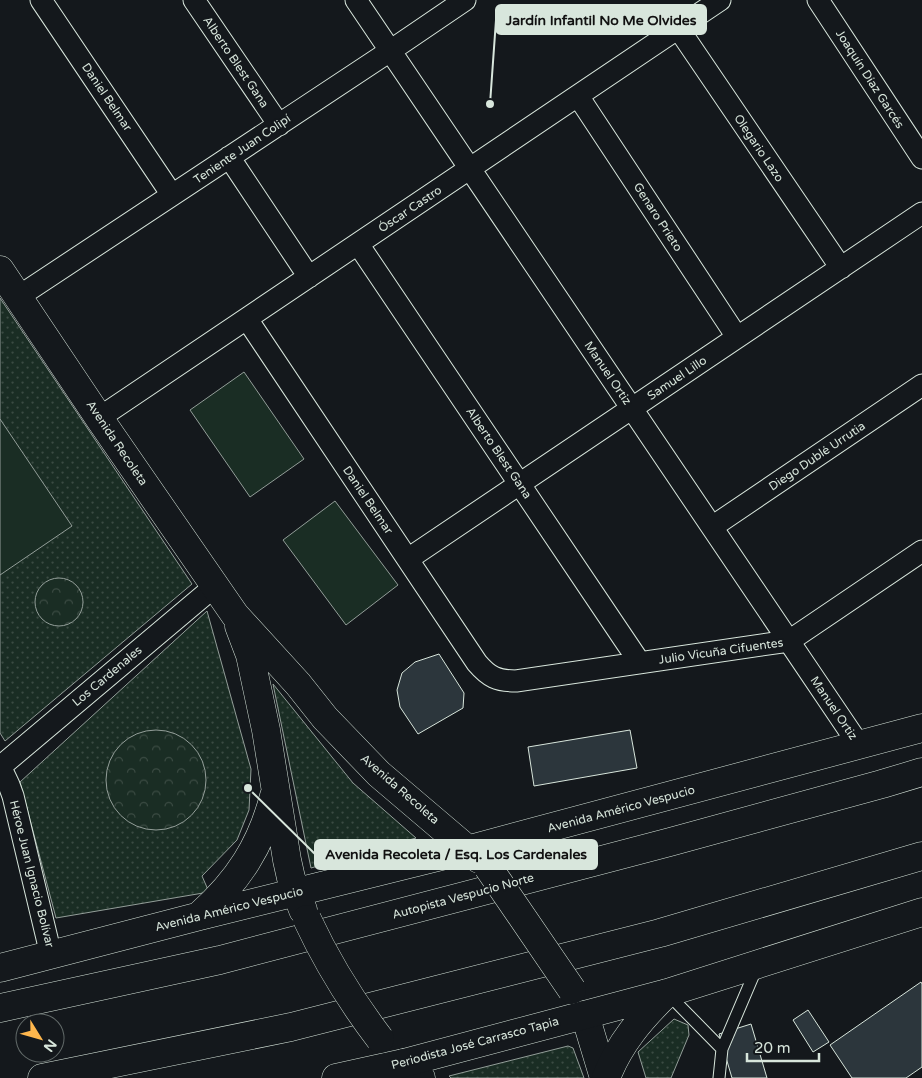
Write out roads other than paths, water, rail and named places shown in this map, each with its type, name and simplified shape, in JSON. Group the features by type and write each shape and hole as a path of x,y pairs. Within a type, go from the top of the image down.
{"main road":[{"name":"Avenida Recoleta","path":"0,270 235,615 298,684 325,718 379,774 479,858 572,990 585,1014 605,1078"},
{"name":"Avenida Recoleta","path":"235,615 250,655 256,682 266,730 287,860 296,892 307,919 339,980 380,1039 412,1070"},
{"name":"Avenida Américo Vespucio","path":"0,968 296,892 479,858 922,728"},
{"name":"Autopista Vespucio Norte","path":"0,1008 220,960 670,842 922,772"},
{"path":"200,916 229,886 250,857 263,831 276,788"},
{"path":"42,1078 291,1027 660,933 922,856"},
{"path":"585,1014 667,992 922,912"},
{"path":"605,1078 627,1037 667,992"},
{"name":"Periodista José Carrasco Tapia","path":"336,1078 412,1070 585,1014"}],"street":[{"name":"Daniel Belmar","path":"41,0 172,195"},
{"name":"Alberto Blest Gana","path":"194,0 278,124"},
{"name":"Manuel Ortiz","path":"356,0 859,745"},
{"name":"Teniente Juan Colipí","path":"18,297 465,0"},
{"name":"Óscar Castro","path":"99,418 720,0"},
{"name":"Joaquín Díaz Garcés","path":"818,0 922,158"},
{"name":"Olegario Lazo","path":"678,28 840,268"},
{"name":"Genaro Prieto","path":"578,96 737,337"},
{"path":"229,158 309,277"},
{"name":"Samuel Lillo","path":"408,560 922,213"},
{"name":"Alberto Blest Gana","path":"358,244 640,663"},
{"name":"Daniel Belmar","path":"247,318 477,663 484,672 494,678"},
{"name":"Diego Dublé Urrutia","path":"712,527 922,386"},
{"name":"Julio Vicuña Cifuentes","path":"494,678 516,681 789,641 922,551"},
{"name":"Los Cardenales","path":"0,767 215,586"},
{"name":"Héroe Juan Ignacio Bolívar","path":"0,767 12,796 51,955"}],"lane":[{"path":"719,1078 722,1049 759,963"},
{"path":"667,992 722,1049"}],"place":[{"name":"Jardín Infantil No Me Olvides","path":"490,104"},
{"name":"Avenida Recoleta / Esq. Los Cardenales","path":"248,788"}]}
